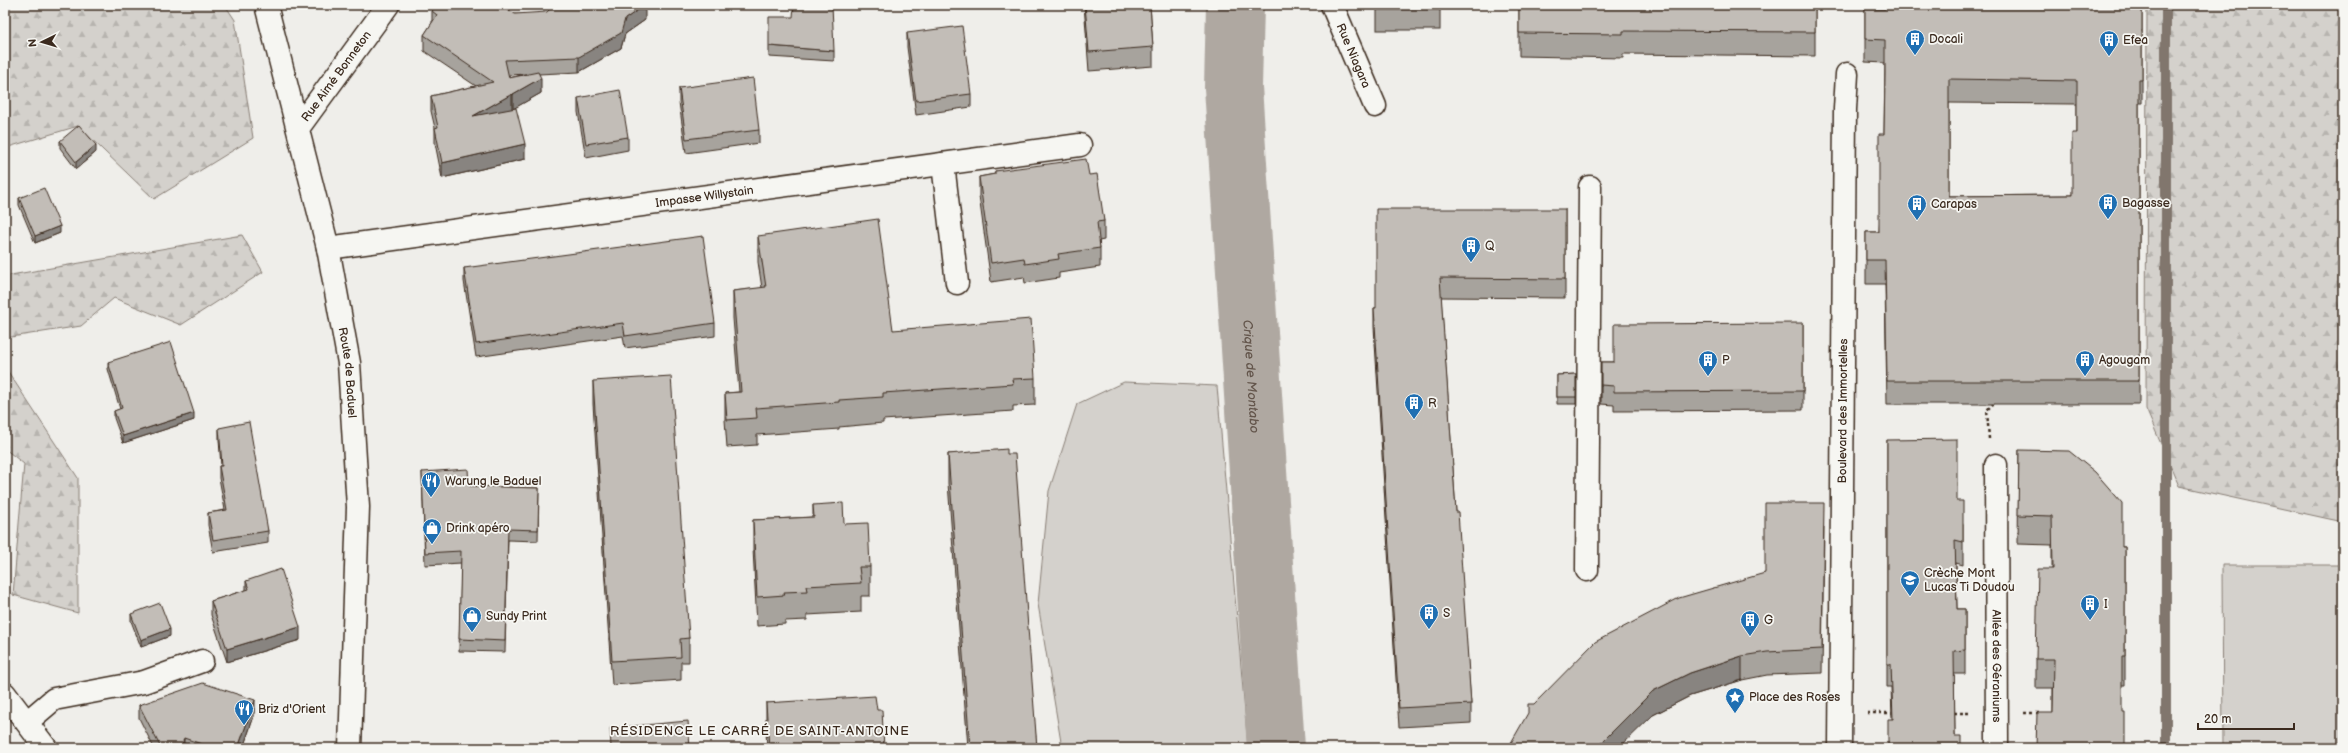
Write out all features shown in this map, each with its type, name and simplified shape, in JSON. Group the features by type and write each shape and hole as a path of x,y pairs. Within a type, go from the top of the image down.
{"street":[{"name":"Route de Baduel","path":"266,5 328,248 349,364 358,507 350,748"},
{"name":"Rue Aimé Bonneton","path":"298,127 388,5"},
{"name":"Rue Niagara","path":"1332,5 1375,106"},
{"name":"Boulevard des Immortelles","path":"1840,748 1842,372 1847,74"},
{"name":"Impasse Willystain","path":"328,248 1080,145"},
{"path":"943,164 957,284"},
{"path":"1588,570 1590,187"},
{"name":"Allée des Géraniums","path":"1996,465 1998,748"},
{"path":"28,722 54,699 144,682 202,661"},
{"path":"5,694 28,722 46,748"}],"path":[{"path":"1989,438 1987,410 1996,401"},
{"path":"1862,713 1893,713"},
{"path":"2021,713 2044,714"}],"green space":[{"path":"5,5 225,5 235,20 253,138 154,199 78,126 5,148"},
{"path":"2147,5 2343,5 2343,522 2179,486 2146,409"},
{"path":"242,235 263,272 181,325 114,298 81,326 5,338 5,276"},
{"path":"5,367 78,478 78,613 13,595 24,464 5,449"},
{"path":"1124,382 1217,386 1248,748 1062,748 1038,604 1049,491 1077,404"},
{"path":"2222,565 2343,565 2343,748 2223,748"}],"building":[{"path":"436,5 502,5 515,14 547,12 554,5 645,5 625,19 621,33 579,57 505,60 509,78 538,72 541,78 473,116 516,108 525,144 442,163 435,128 438,127 431,96 493,82 424,35 437,15 432,11"},
{"path":"794,5 832,5 834,51 769,46 769,17 793,17"},
{"path":"1085,5 1150,5 1153,47 1089,52"},
{"path":"1440,5 1440,7 1377,6"},
{"path":"1519,5 1815,5 1815,32 1623,31 1623,34 1519,33"},
{"path":"1885,5 2142,5 2142,80 2139,80 2139,381 1887,381 1885,260 1866,260 1866,232 1879,232 1879,134 1884,134 1885,40 1865,39 1865,9 1885,9","holes":["1949,79 2077,81 2077,133 2072,133 2072,195 1949,196"]},
{"path":"962,26 971,94 916,101 907,33"},
{"path":"753,78 759,130 686,139 679,88"},
{"path":"620,90 628,137 586,144 578,98"},
{"path":"79,125 96,145 76,162 60,141"},
{"path":"1086,159 1089,175 1097,174 1104,221 1097,222 1100,248 1058,254 1059,259 1025,264 1024,258 991,263 979,177 995,174 995,171"},
{"path":"44,188 60,226 35,236 19,198"},
{"path":"1376,209 1565,209 1565,279 1440,278 1471,704 1399,708 1374,308 1376,308"},
{"path":"878,219 893,330 1031,319 1035,378 1012,379 1013,384 883,393 883,397 756,408 757,418 727,420 725,393 741,392 733,291 766,287 758,236"},
{"path":"703,236 715,323 625,336 623,323 476,344 464,268"},
{"name":"P","path":"1803,323 1803,391 1614,392 1614,386 1601,385 1601,362 1614,362 1614,324"},
{"path":"171,342 194,413 123,436 114,411 122,408 108,362"},
{"path":"1576,374 1576,397 1557,397 1557,375"},
{"path":"671,376 689,638 680,639 681,657 612,661 593,381"},
{"path":"249,422 268,531 213,540 208,513 227,510 219,466 222,466 219,428"},
{"path":"1957,439 1957,501 1963,501 1963,542 1955,540 1957,609 1965,609 1965,650 1954,651 1955,736 1961,736 1961,748 1888,748 1888,719 1893,719 1891,664 1887,664 1887,440"},
{"path":"1007,449 1007,454 1015,454 1037,748 970,748 948,454"},
{"name":"I","path":"2019,450 2069,451 2095,472 2122,503 2122,547 2125,547 2125,656 2122,656 2122,712 2125,712 2125,748 2036,748 2037,713 2053,713 2054,659 2036,659 2038,569 2053,569 2052,516 2018,515"},
{"path":"468,469 469,486 539,488 538,530 508,529 505,641 459,639 461,551 425,553 422,472"},
{"path":"843,503 844,524 868,523 870,567 859,567 861,583 806,586 807,591 784,592 785,595 757,597 753,520 814,517 813,505"},
{"name":"G","path":"1765,503 1824,503 1822,649 1767,652 1742,656 1690,673 1653,691 1596,748 1508,748 1528,713 1528,704 1534,704 1595,642 1679,598 1765,573"},
{"path":"281,569 300,627 227,649 211,601 249,589 246,581"},
{"path":"160,603 170,629 141,640 131,614"},
{"path":"203,683 255,700 238,748 213,748 184,738 181,748 161,748 139,705"},
{"path":"875,696 877,710 882,710 884,748 769,748 766,703"},
{"path":"688,721 690,748 611,748 610,728"}],"waterway":[{"name":"Crique de Montabo","path":"1235,5 1233,87 1276,748"},
{"path":"2166,5 2166,748"}],"place":[{"name":"Docali","path":"1915,56"},
{"name":"Efea","path":"2109,57"},
{"name":"Bagasse","path":"2108,220"},
{"name":"Carapas","path":"1917,221"},
{"name":"Q","path":"1471,263"},
{"name":"P","path":"1708,377"},
{"name":"Agougam","path":"2085,377"},
{"name":"R","path":"1414,420"},
{"name":"Warung le Baduel","path":"431,498"},
{"name":"Drink apéro","path":"432,545"},
{"name":"Crèche Mont Lucas Ti Doudou","path":"1910,597"},
{"name":"I","path":"2090,621"},
{"name":"S","path":"1429,630"},
{"name":"Sundy Print","path":"472,633"},
{"name":"G","path":"1750,637"},
{"name":"Place des Roses","path":"1735,714"},
{"name":"Briz d'Orient","path":"244,726"}],"district":[{"name":"RÉSIDENCE LE CARRÉ DE SAINT-ANTOINE","path":"760,730"}]}
